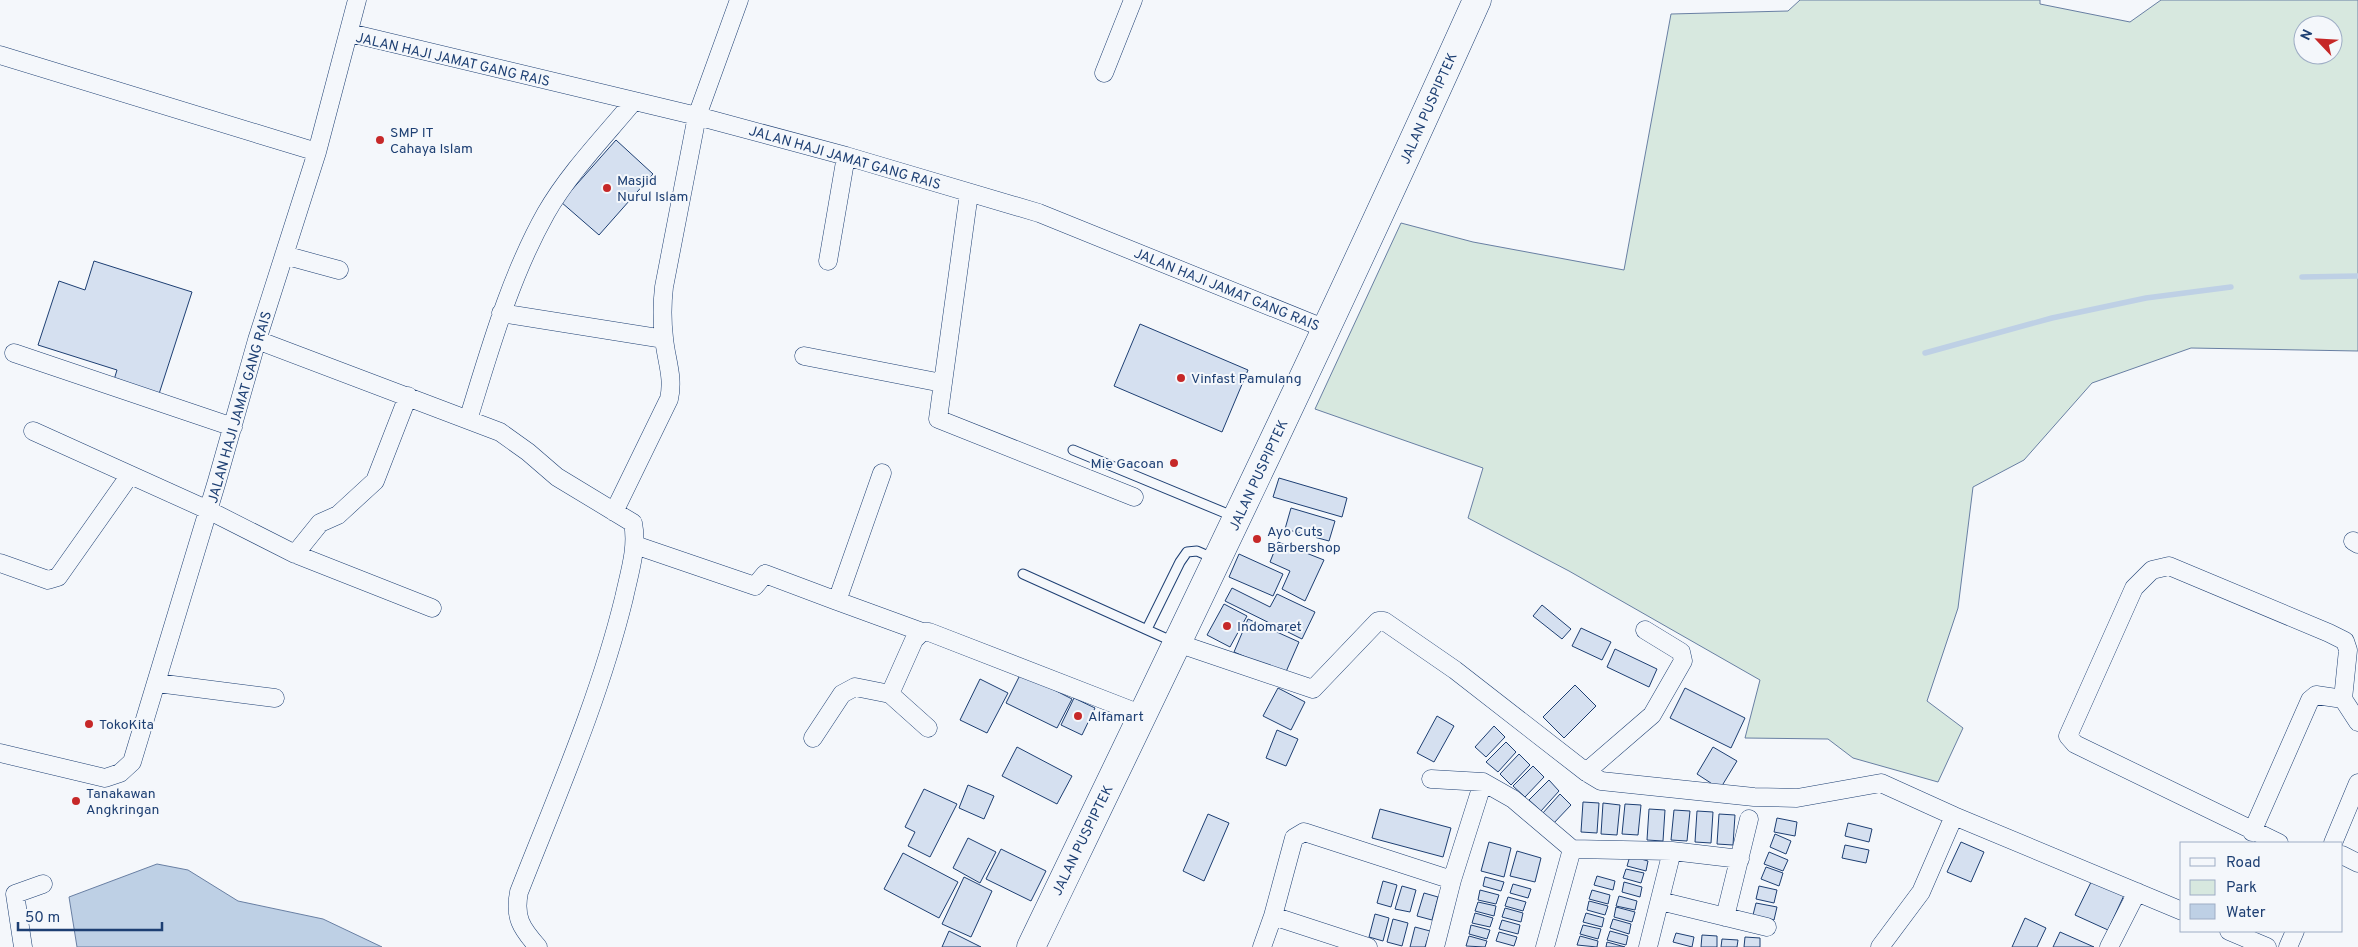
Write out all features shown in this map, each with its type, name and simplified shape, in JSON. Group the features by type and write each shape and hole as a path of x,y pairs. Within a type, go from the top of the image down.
{"main road":[{"name":"JALAN PUSPIPTEK","path":"1031,947 1238,518 1477,0"}],"street":[{"path":"350,33 358,0"},
{"path":"614,512 669,399 672,387 664,339 662,305 664,287 697,116 739,0"},
{"path":"1104,73 1133,0"},
{"name":"JALAN HAJI JAMAT GANG RAIS","path":"0,752 106,778 116,775 132,762 233,427 257,340 317,152 350,33 697,116 846,156 1039,213 1326,329"},
{"path":"0,55 317,152"},
{"path":"468,420 501,313 552,204 633,102"},
{"path":"828,261 846,156"},
{"path":"969,192 942,383 938,416 940,420 1134,497"},
{"path":"284,255 339,270"},
{"path":"501,313 664,339"},
{"path":"257,340 500,432 528,452 557,478 632,521 635,545 621,610 586,723 519,892 516,909 518,920 538,947"},
{"path":"14,353 233,427"},
{"path":"804,356 942,383"},
{"path":"295,554 320,523 338,515 375,481 408,396"},
{"path":"33,431 208,510 295,554 432,608"},
{"path":"836,601 882,473"},
{"path":"0,563 48,580 58,577 130,474"},
{"path":"635,545 755,586 765,574 922,632 942,636 1143,715"},
{"path":"2277,842 2252,832 2075,744 2068,736 2134,588 2152,570 2169,566 2330,632 2348,645 2343,700 2358,722"},
{"path":"1177,643 1313,688 1378,621 1384,621 1455,670 1586,772 1606,783 1797,798 1881,783 1954,816 2180,910"},
{"path":"1586,772 1652,715 1683,661 1681,652 1645,630"},
{"path":"890,694 914,640 922,632"},
{"path":"157,683 275,698"},
{"path":"813,738 842,694 855,687 890,694 928,728"},
{"path":"2252,832 2310,700 2316,695 2343,700"},
{"path":"1431,779 1483,782 1513,798 1572,849 1672,851 1740,859"},
{"path":"1435,947 1452,880 1483,782"},
{"path":"2333,842 2358,783"},
{"path":"1880,947 1921,892 1954,816"},
{"path":"1725,917 1749,819"},
{"path":"1262,947 1273,916 1294,838 1304,832 1452,880"},
{"path":"1545,947 1572,849"},
{"path":"1648,947 1672,851"},
{"path":"2343,855 2358,862"},
{"path":"23,947 15,894 43,884"},
{"path":"2109,947 2137,892"},
{"path":"1660,901 1767,927"},
{"path":"1273,916 1368,947"},
{"path":"2231,932 2266,947"},
{"path":"2288,947 2295,932"}],"lane":[{"path":"1073,450 1238,518"},
{"path":"1146,629 1187,552 1197,551 1218,560"},
{"path":"1023,574 1177,643"}],"green space":[{"path":"1800,0 2040,0 2040,4 2130,22 2161,0 2358,0 2358,351 2191,348 2092,383 2024,460 1973,487 1958,608 1927,701 1963,728 1938,782 1853,758 1828,739 1745,738 1760,680 1569,571 1468,518 1483,468 1315,409 1401,223 1473,242 1624,270 1671,14 1788,11"}],"water":[{"path":"157,864 188,870 238,901 323,919 382,947 77,947 69,897"}],"building":[{"name":"Masjid Nurul Islam","path":"616,140 653,174 599,235 561,202"},
{"path":"94,261 192,292 158,397 113,383 117,370 38,345 59,281 85,290"},
{"name":"Vinfast Pamulang","path":"1140,324 1248,370 1222,432 1114,386"},
{"path":"1279,478 1347,498 1342,517 1273,497"},
{"path":"1291,508 1335,521 1329,541 1285,529"},
{"path":"1278,542 1324,560 1305,601 1282,589 1290,571 1270,562"},
{"path":"1239,554 1283,574 1273,596 1229,577"},
{"path":"1232,588 1270,607 1277,594 1315,612 1302,639 1225,601"},
{"path":"1224,604 1247,616 1230,647 1207,635"},
{"path":"1542,605 1571,629 1562,639 1533,616"},
{"path":"1248,619 1299,642 1285,674 1234,652"},
{"path":"1581,628 1611,642 1602,660 1572,646"},
{"path":"1615,649 1657,669 1649,687 1607,667"},
{"path":"1021,673 1072,699 1057,728 1006,703"},
{"path":"980,679 1008,693 987,733 960,720"},
{"path":"1575,685 1596,706 1564,738 1543,717"},
{"path":"1278,688 1305,702 1291,730 1263,716"},
{"path":"1685,688 1745,718 1731,748 1670,718"},
{"path":"1074,698 1095,708 1082,735 1061,725"},
{"path":"1437,716 1454,726 1434,762 1417,753"},
{"path":"1494,726 1505,737 1486,757 1475,747"},
{"path":"1277,730 1298,739 1286,766 1266,758"},
{"path":"1506,742 1516,752 1498,772 1486,762"},
{"path":"1017,747 1072,776 1057,804 1002,776"},
{"path":"1713,747 1737,761 1720,789 1697,774"},
{"path":"1519,754 1530,765 1511,785 1500,774"},
{"path":"1533,766 1544,777 1525,797 1513,786"},
{"path":"1549,780 1559,791 1541,811 1529,800"},
{"path":"968,785 994,796 984,819 959,808"},
{"path":"924,789 957,804 930,857 908,846 915,832 905,827"},
{"path":"1560,794 1571,805 1552,825 1542,814"},
{"path":"1583,802 1599,803 1597,833 1581,832"},
{"path":"1603,803 1620,805 1617,835 1601,834"},
{"path":"1625,804 1641,805 1638,835 1622,834"},
{"path":"1380,809 1451,828 1443,857 1372,838"},
{"path":"1649,809 1665,810 1663,841 1647,840"},
{"path":"1674,810 1690,811 1687,841 1671,840"},
{"path":"1697,811 1713,812 1711,843 1695,842"},
{"path":"1208,814 1229,823 1204,881 1183,871"},
{"path":"1719,814 1735,815 1733,845 1717,844"},
{"path":"1777,818 1797,822 1795,836 1774,832"},
{"path":"1848,823 1872,829 1869,842 1845,836"},
{"path":"1775,834 1791,841 1786,854 1770,847"},
{"path":"968,838 996,852 980,883 953,868"},
{"path":"1489,842 1511,848 1504,877 1481,871"},
{"path":"1961,842 1984,852 1971,882 1947,872"},
{"path":"1845,845 1869,850 1866,863 1842,858"},
{"path":"1001,849 1046,871 1031,901 986,879"},
{"path":"1517,851 1541,858 1535,882 1510,876"},
{"path":"1769,852 1788,860 1783,871 1764,864"},
{"path":"903,853 958,882 939,918 884,889"},
{"path":"1630,856 1648,861 1646,871 1627,866"},
{"path":"1766,867 1783,873 1779,886 1761,879"},
{"path":"1626,869 1644,873 1641,883 1623,878"},
{"path":"1597,876 1615,881 1613,890 1594,885"},
{"path":"2094,876 2126,891 2108,930 2075,915"},
{"path":"964,877 992,891 971,937 942,924"},
{"path":"1485,877 1504,882 1501,891 1483,886"},
{"path":"1383,881 1397,885 1391,907 1377,903"},
{"path":"1624,882 1642,887 1640,897 1622,892"},
{"path":"1513,884 1531,889 1528,898 1510,893"},
{"path":"1402,886 1416,890 1410,912 1395,909"},
{"path":"1759,886 1777,890 1774,903 1756,899"},
{"path":"1480,890 1499,895 1496,904 1478,900"},
{"path":"1592,890 1610,895 1608,904 1589,899"},
{"path":"1424,893 1438,897 1432,920 1417,916"},
{"path":"1619,896 1637,901 1635,910 1616,906"},
{"path":"1508,897 1526,902 1523,911 1505,906"},
{"path":"1589,901 1608,906 1605,915 1587,910"},
{"path":"1478,902 1496,906 1494,916 1475,911"},
{"path":"1756,903 1777,907 1774,920 1753,915"},
{"path":"1616,907 1635,912 1632,922 1614,917"},
{"path":"1505,908 1523,913 1521,922 1502,917"},
{"path":"1475,913 1493,918 1490,927 1472,923"},
{"path":"1586,913 1604,918 1602,927 1583,922"},
{"path":"1375,914 1389,918 1383,941 1369,937"},
{"path":"2025,918 2046,928 2037,947 2012,947"},
{"path":"1393,919 1408,923 1402,946 1387,942"},
{"path":"1613,919 1631,924 1629,934 1610,928"},
{"path":"1502,920 1520,925 1518,934 1499,929"},
{"path":"1471,925 1490,930 1487,939 1469,934"},
{"path":"1583,925 1601,929 1598,939 1580,934"},
{"path":"1415,927 1430,931 1425,947 1410,947"},
{"path":"949,931 981,947 942,947"},
{"path":"1610,931 1628,936 1626,945 1607,940"},
{"path":"1499,932 1517,937 1514,946 1496,941"},
{"path":"2060,932 2094,947 2053,947"},
{"path":"1676,933 1694,937 1692,947 1673,942"},
{"path":"1702,935 1717,936 1717,947 1701,947"},
{"path":"1469,936 1487,941 1485,947 1466,946"},
{"path":"1580,936 1598,941 1597,947 1577,945"},
{"path":"1745,937 1760,938 1760,947 1744,947"},
{"path":"1722,939 1738,940 1737,947 1721,947"},
{"path":"1607,942 1625,947 1606,947"}],"waterway":[{"path":"2302,277 2358,276"},
{"path":"1925,353 2052,318 2146,298 2231,287"}],"place":[{"name":"SMP IT Cahaya Islam","path":"380,140"},
{"name":"Masjid Nurul Islam","path":"607,188"},
{"name":"Vinfast Pamulang","path":"1181,378"},
{"name":"Mie Gacoan","path":"1174,463"},
{"name":"Ayo Cuts Barbershop","path":"1257,539"},
{"name":"Indomaret","path":"1227,626"},
{"name":"Alfamart","path":"1078,716"},
{"name":"TokoKita","path":"89,724"},
{"name":"Tanakawan Angkringan","path":"76,801"}]}
